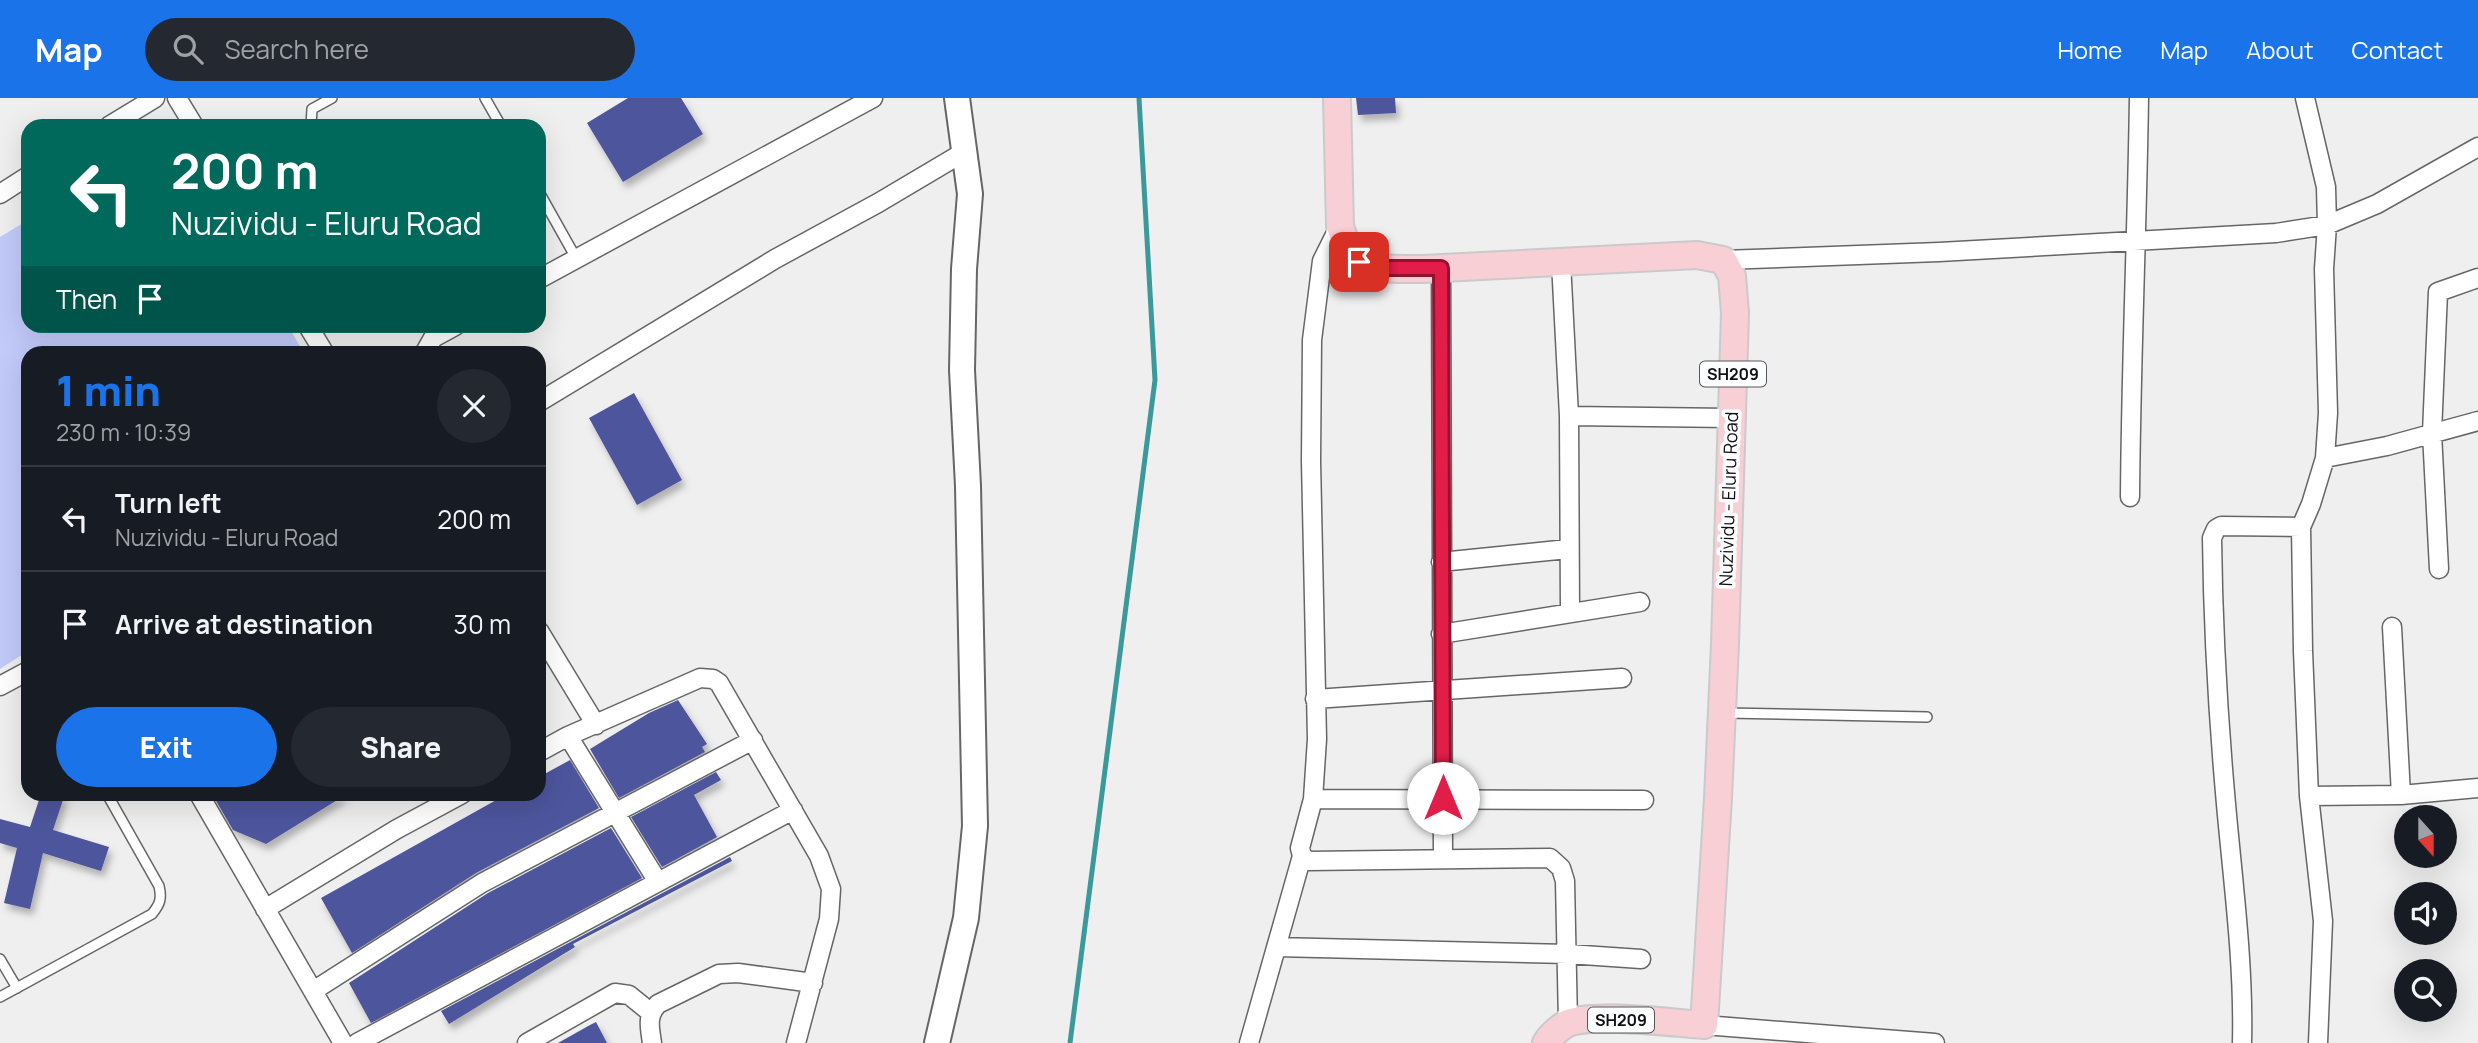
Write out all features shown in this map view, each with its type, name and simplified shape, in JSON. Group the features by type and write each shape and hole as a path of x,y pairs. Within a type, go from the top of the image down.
{"main road":[{"path":"1337,98 1340,225 1346,246 1359,262 1382,268 1441,268 1697,255 1723,260"},
{"name":"Nuzividu - Eluru Road","path":"1704,1025 1722,713 1735,313 1732,276 1723,260"},
{"name":"SH209","path":"1546,1043 1568,1023 1588,1019 1704,1025"}],"street":[{"path":"120,119 155,98"},
{"path":"177,98 190,119"},
{"path":"546,275 873,98"},
{"path":"937,1043 966,918 975,826 968,486 962,370 964,269 970,194 957,98"},
{"path":"2130,497 2139,98"},
{"path":"2305,98 2326,187 2327,225 2325,269 2328,413 2325,458 2301,527 2309,796 2323,921 2318,1043"},
{"path":"1723,260 1939,252 2276,233 2327,225 2377,204 2478,147"},
{"path":"546,398 775,259 964,152"},
{"path":"0,194 21,180"},
{"path":"1249,1043 1302,856 1300,848 1313,799 1317,739 1311,461 1312,340 1322,261 1340,225"},
{"path":"1561,262 1569,416 1570,613"},
{"path":"1441,268 1443,858"},
{"path":"2439,569 2432,433 2438,292 2478,278"},
{"path":"1569,416 1731,418"},
{"path":"2325,458 2386,446 2478,421"},
{"path":"2242,1043 2237,911 2214,648 2212,538 2216,528 2221,526 2301,527"},
{"path":"1441,562 1568,549"},
{"path":"1441,634 1640,601"},
{"path":"2392,627 2401,795"},
{"path":"546,643 596,725"},
{"path":"0,686 21,675"},
{"path":"546,748 700,678 719,683 819,856 831,888 828,919 796,1043"},
{"path":"1315,699 1622,678"},
{"path":"568,736 658,882"},
{"path":"313,991 482,883 753,740"},
{"path":"2309,796 2401,795 2478,788"},
{"path":"1313,799 1644,800"},
{"path":"203,801 343,1043"},
{"path":"265,909 385,836 449,801"},
{"path":"357,1043 793,810"},
{"path":"1302,856 1308,860 1550,858 1557,862 1565,881 1568,1023"},
{"path":"1276,947 1567,954 1641,959"},
{"path":"652,1043 650,1012 658,1004 719,974 738,972 813,983"},
{"path":"527,1043 615,993 629,995 650,1012"},
{"path":"1704,1025 1935,1043"}],"lane":[{"path":"311,119 312,109 332,98"},
{"path":"485,98 497,119"},
{"path":"546,204 576,258"},
{"path":"1722,713 1927,717"},
{"path":"0,997 152,914 160,904 162,896 159,887 111,801"},
{"path":"0,959 17,988"}],"shaded area":[{"path":"21,224 21,333 292,333 300,346 21,346 21,656 0,669 0,237"}],"building":[{"path":"628,98 681,98 703,134 623,182 587,123"},
{"path":"1356,98 1395,98 1396,113 1358,115"},
{"path":"634,393 682,480 637,505 589,418"},
{"path":"678,700 707,744 702,747 705,752 619,798 590,749 649,713"},
{"path":"570,760 599,808 476,873 352,953 321,898 494,801 546,801 546,773"},
{"path":"716,772 721,780 694,795 717,837 662,867 631,817"},
{"path":"39,801 63,801 53,830 109,847 101,871 43,853 30,909 4,903 17,848 0,843 0,819 30,827"},
{"path":"216,801 336,801 266,844 233,830"},
{"path":"611,828 642,878 371,1023 349,983 488,893"},
{"path":"730,857 732,861 573,944 575,947 449,1024 441,1011"},
{"path":"596,1022 607,1043 558,1043 590,1025"}],"waterway":[{"path":"1070,1043 1155,380 1139,98"}],"route":[{"path":"1359,262 1382,268 1441,268 1443,798"}]}
